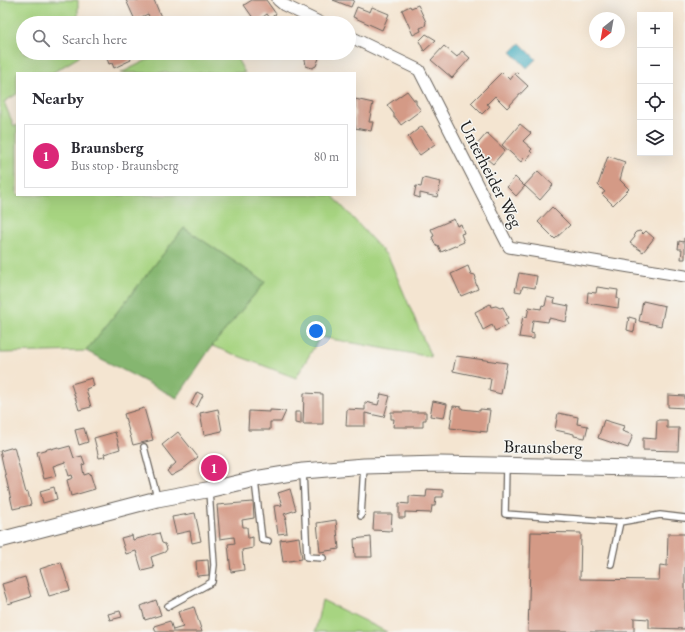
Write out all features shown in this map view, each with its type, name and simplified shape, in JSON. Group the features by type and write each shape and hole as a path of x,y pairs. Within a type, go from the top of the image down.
{"main road":[{"name":"Braunsberg","path":"0,540 157,499 303,471 364,466 440,464 685,469"}],"street":[{"path":"278,0 284,5 307,16"},
{"name":"Unterheider Weg","path":"356,39 419,70 509,247 685,276"}],"lane":[{"path":"144,447 157,499"},
{"path":"361,516 364,466"},
{"path":"506,466 504,514 620,522 660,515 685,518"},
{"path":"303,471 307,557 323,558"},
{"path":"255,479 262,540 268,541"},
{"path":"168,606 212,582 214,565 209,490"},
{"path":"611,564 620,522"}],"green space":[{"path":"0,0 78,0 78,16 16,16 16,60 74,60 54,72 16,72 16,95 4,102 14,126 16,125 16,196 333,196 389,258 431,357 320,337 296,378 212,346 265,282 184,228 86,351 0,353"},
{"path":"147,60 238,60 244,72 123,72"},
{"path":"184,228 265,282 212,346 177,398 86,351"},
{"path":"322,600 387,632 315,632"}],"water":[{"path":"520,43 536,59 527,68 511,52"}],"building":[{"path":"126,0 154,0 161,16 149,16 148,14 144,16 133,16"},
{"path":"252,0 266,0 276,14 273,16 268,16 267,14 264,16 252,16 244,5"},
{"path":"333,0 354,0 351,7"},
{"path":"418,5 426,22 425,26 420,28 421,31 413,35 402,10 410,6 411,8"},
{"path":"357,7 370,12 372,7 389,14 382,30 353,16"},
{"path":"426,34 436,40 424,51 419,41"},
{"path":"444,46 457,57 462,51 470,58 452,78 431,60"},
{"path":"108,60 131,60 114,68 112,63 109,64"},
{"path":"305,60 318,60 316,66 312,68 306,66"},
{"path":"502,72 510,80 516,72 518,73 516,75 528,86 507,108 495,96 487,104 490,106 482,114 471,103"},
{"path":"407,91 414,100 416,100 416,104 421,110 401,125 396,118 394,118 394,114 387,105"},
{"path":"356,99 373,103 369,122 373,122 371,131 356,128"},
{"path":"520,124 531,133 523,141 532,149 530,151 532,153 526,160 524,158 521,162 502,145"},
{"path":"422,126 435,144 420,155 408,137"},
{"path":"487,133 505,150 493,164 474,148"},
{"path":"608,156 625,162 620,180 629,189 613,205 602,194 605,192 598,185"},
{"path":"538,171 553,185 540,200 525,186 516,196 507,187 515,177 524,186"},
{"path":"423,178 441,182 437,197 420,193 420,198 414,196 416,186 421,187"},
{"path":"552,207 570,225 555,239 538,222"},
{"path":"454,219 457,226 461,224 464,233 461,234 464,242 441,252 438,245 436,246 432,237 434,236 431,229"},
{"path":"640,231 643,234 646,231 654,238 643,252 630,243 635,237 634,234"},
{"path":"684,238 685,259 681,259 682,249 678,249 679,241 684,242"},
{"path":"468,266 471,274 475,275 475,281 478,289 461,296 451,274"},
{"path":"519,273 537,276 535,288 523,286 521,292 515,291"},
{"path":"597,287 618,290 618,308 587,303 588,292 596,293"},
{"path":"547,297 555,299 554,303 569,306 566,322 549,318 548,322 533,320 531,333 534,334 534,339 519,337 523,316 527,317 529,307 541,309 542,305 545,306"},
{"path":"643,301 665,306 661,326 639,321"},
{"path":"490,304 491,307 503,307 508,318 505,319 508,325 495,331 492,325 483,330 475,312"},
{"path":"629,317 636,319 634,332 627,330"},
{"path":"456,356 507,363 501,394 489,391 491,379 453,371"},
{"path":"92,378 94,386 86,389 91,407 79,410 71,384"},
{"path":"197,392 203,395 197,407 191,404"},
{"path":"304,393 323,394 323,424 303,424"},
{"path":"381,394 390,396 384,417 365,413 365,426 346,426 347,409 365,410 365,402 378,405"},
{"path":"668,395 685,396 685,408 668,407"},
{"path":"433,401 447,404 444,418 430,416"},
{"path":"453,406 462,407 462,409 480,411 480,409 490,410 487,432 450,428"},
{"path":"144,408 153,440 133,445 124,414"},
{"path":"218,409 222,431 204,435 200,413"},
{"path":"270,410 286,411 281,422 270,422 270,430 248,430 249,411 270,412"},
{"path":"295,412 301,412 301,424 295,423"},
{"path":"391,412 426,412 426,420 423,420 423,427 393,427 394,419 391,419"},
{"path":"558,413 578,417 577,424 588,426 585,438 555,430"},
{"path":"604,420 624,426 622,431 633,435 628,448 598,438"},
{"path":"657,420 667,420 667,428 679,428 678,451 643,450 643,438 656,439"},
{"path":"84,428 88,442 79,445 75,430"},
{"path":"115,432 120,449 104,454 105,457 99,458 94,438"},
{"path":"178,432 198,457 182,470 171,476 167,471 176,463 162,445"},
{"path":"70,446 74,458 82,456 85,464 82,465 84,475 90,473 95,489 71,496 67,480 73,478 72,475 69,476 65,462 53,466 56,476 44,479 37,452 51,448 58,447 59,449"},
{"path":"14,447 26,493 28,492 31,505 13,509 0,451"},
{"path":"54,487 57,499 43,503 40,491"},
{"path":"290,489 296,510 284,514 287,519 285,519 287,533 278,534 274,506 282,505 278,493"},
{"path":"427,489 443,490 443,497 436,497 435,506 432,506 431,513 405,512 405,518 399,518 399,503 409,504 409,496 426,497"},
{"path":"253,502 254,518 242,520 243,527 247,527 248,538 253,537 253,548 242,550 244,570 231,572 228,544 235,543 234,537 220,539 217,505"},
{"path":"195,513 201,541 192,543 190,531 176,534 172,517"},
{"path":"374,514 392,514 391,531 373,530"},
{"path":"336,520 339,549 320,552 317,523"},
{"path":"531,532 581,533 580,579 659,580 660,565 667,566 668,534 685,534 685,629 649,628 649,619 634,618 634,632 528,632"},
{"path":"159,533 162,543 165,544 167,549 165,552 151,557 154,568 142,571 136,551 126,554 121,538 132,535 133,540"},
{"path":"299,537 302,559 283,562 280,540"},
{"path":"371,537 372,557 355,557 354,539"},
{"path":"208,560 209,575 197,576 196,561"},
{"path":"61,562 70,590 49,596 40,569"},
{"path":"25,577 31,597 8,604 2,584"},
{"path":"156,600 161,615 145,620 141,606"},
{"path":"194,607 202,632 156,632 154,626 170,621 173,630 183,627 178,612"},
{"path":"120,611 122,617 110,620 108,614"}],"place":[{"name":"Braunsberg","path":"214,468"}]}
